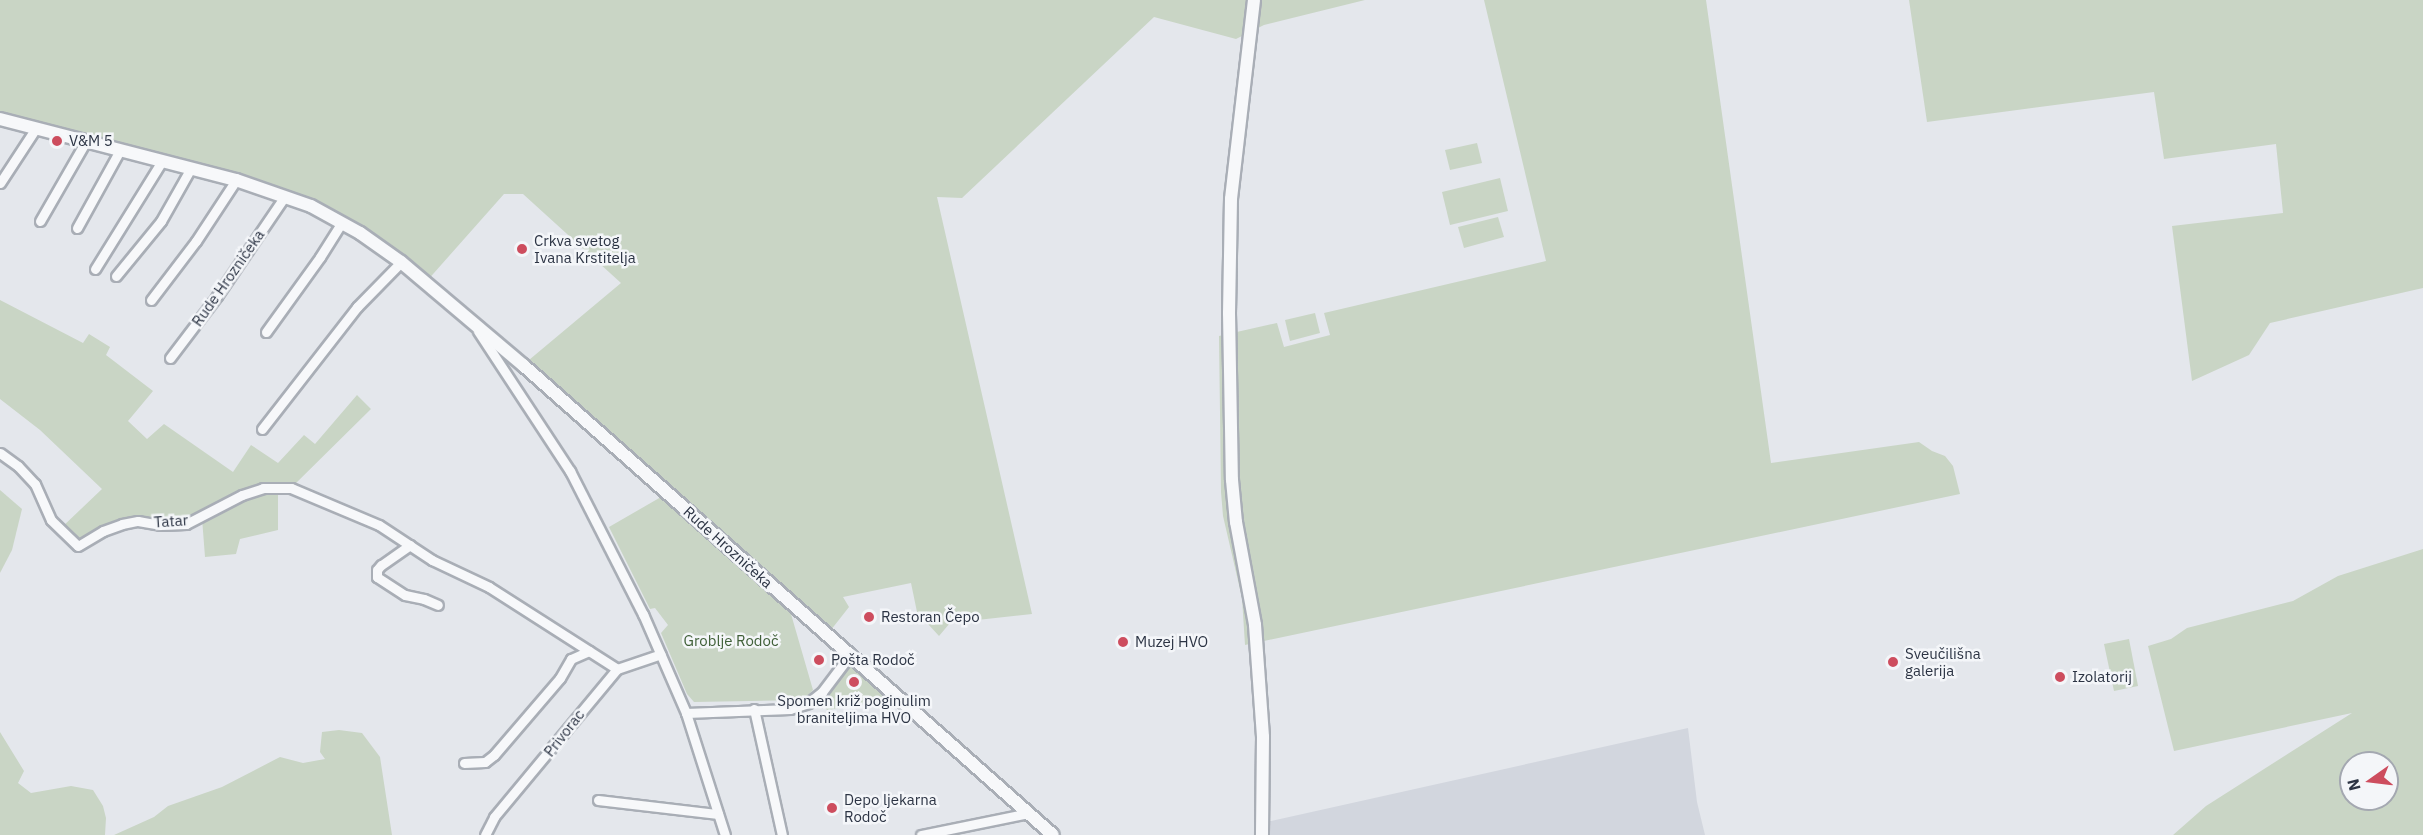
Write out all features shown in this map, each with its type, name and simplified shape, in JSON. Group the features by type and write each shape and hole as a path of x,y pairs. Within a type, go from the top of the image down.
{"street":[{"path":"1254,0 1231,199 1229,313 1232,480 1236,522 1255,625 1264,769 1262,835"},
{"name":"Rude Hrozničeka","path":"0,119 236,180 285,196 342,222 400,262 569,406 1053,835"},
{"path":"0,183 36,128"},
{"path":"40,220 86,141"},
{"path":"77,228 120,150"},
{"path":"95,269 162,161"},
{"path":"116,276 161,221 191,168"},
{"path":"151,300 196,241 236,180"},
{"name":"Rude Hrozničeka","path":"170,358 217,296 285,196"},
{"path":"266,332 342,222"},
{"path":"262,429 357,307 400,262"},
{"path":"475,327 570,471 661,654 686,713 725,835"},
{"name":"Tatar","path":"0,453 18,466 35,484 51,520 78,546 122,524 138,521 160,525 186,524 242,495 263,488 291,488 379,525 432,560 489,587 616,669"},
{"path":"410,546 381,565 377,570 377,577 405,596 424,598 438,605"},
{"path":"464,763 485,762 494,755 560,678 571,659 589,651"},
{"path":"616,669 661,654"},
{"path":"686,713 790,709 808,703 822,692 850,655"},
{"name":"Privorac","path":"485,835 494,817 616,669"},
{"path":"753,710 782,835"},
{"path":"598,800 718,814"},
{"path":"921,835 1029,813"}],"shaded area":[{"path":"1688,728 1697,802 1705,835 1262,835 1262,823"}],"green space":[{"path":"0,0 1365,0 1264,25 1236,39 1154,17 962,198 937,197 1032,614 950,623 939,636 917,612 911,583 843,597 849,607 827,635 523,365 621,283 523,194 504,194 426,282 330,214 0,117"},
{"path":"1484,0 1706,0 1771,463 1919,442 1945,456 1953,466 1960,494 1245,645 1242,598 1223,516 1219,336 1277,323 1284,347 1330,335 1324,313 1546,261"},
{"path":"1909,0 2423,0 2423,288 2270,323 2249,355 2192,381 2172,226 2283,213 2276,144 2164,159 2154,92 1927,122"},
{"path":"1477,143 1482,163 1450,170 1445,150"},
{"path":"1500,178 1508,211 1450,225 1442,192"},
{"path":"1498,217 1504,237 1464,248 1458,227"},
{"path":"0,300 83,343 89,334 110,347 106,355 153,391 128,421 147,439 164,424 233,472 251,445 278,463 304,435 315,444 357,395 371,409 291,488 278,488 278,530 240,539 236,554 205,557 202,518 186,524 122,524 78,546 60,529 102,489 40,430 0,399"},
{"path":"1315,313 1320,333 1290,341 1285,320"},
{"path":"0,490 22,509 12,550 0,573"},
{"name":"Groblje Rodoč","path":"661,497 791,614 813,690 803,700 694,702 687,694 661,633 668,625 655,608 650,609 609,527"},
{"path":"2423,549 2423,835 2173,835 2206,806 2352,713 2174,751 2148,646 2171,639 2187,628 2293,601 2338,576"},
{"path":"2129,639 2138,686 2114,691 2104,644"},
{"path":"850,655 893,693 891,700 827,710 816,696"},
{"path":"339,730 362,733 380,757 392,835 114,835 154,817 168,806 222,787 280,757 303,763 325,759 320,752 322,732"},
{"path":"0,732 24,771 18,783 31,793 71,786 93,790 103,806 106,818 105,835 0,835"}],"place":[{"name":"V&M 5","path":"57,141"},
{"name":"Crkva svetog Ivana Krstitelja","path":"522,249"},
{"name":"Restoran Čepo","path":"869,617"},
{"name":"Muzej HVO","path":"1123,642"},
{"name":"Pošta Rodoč","path":"819,660"},
{"name":"Sveučilišna galerija","path":"1893,662"},
{"name":"Izolatorij","path":"2060,677"},
{"name":"Spomen križ poginulim braniteljima HVO","path":"854,682"},
{"name":"Depo ljekarna Rodoč","path":"832,808"}]}
